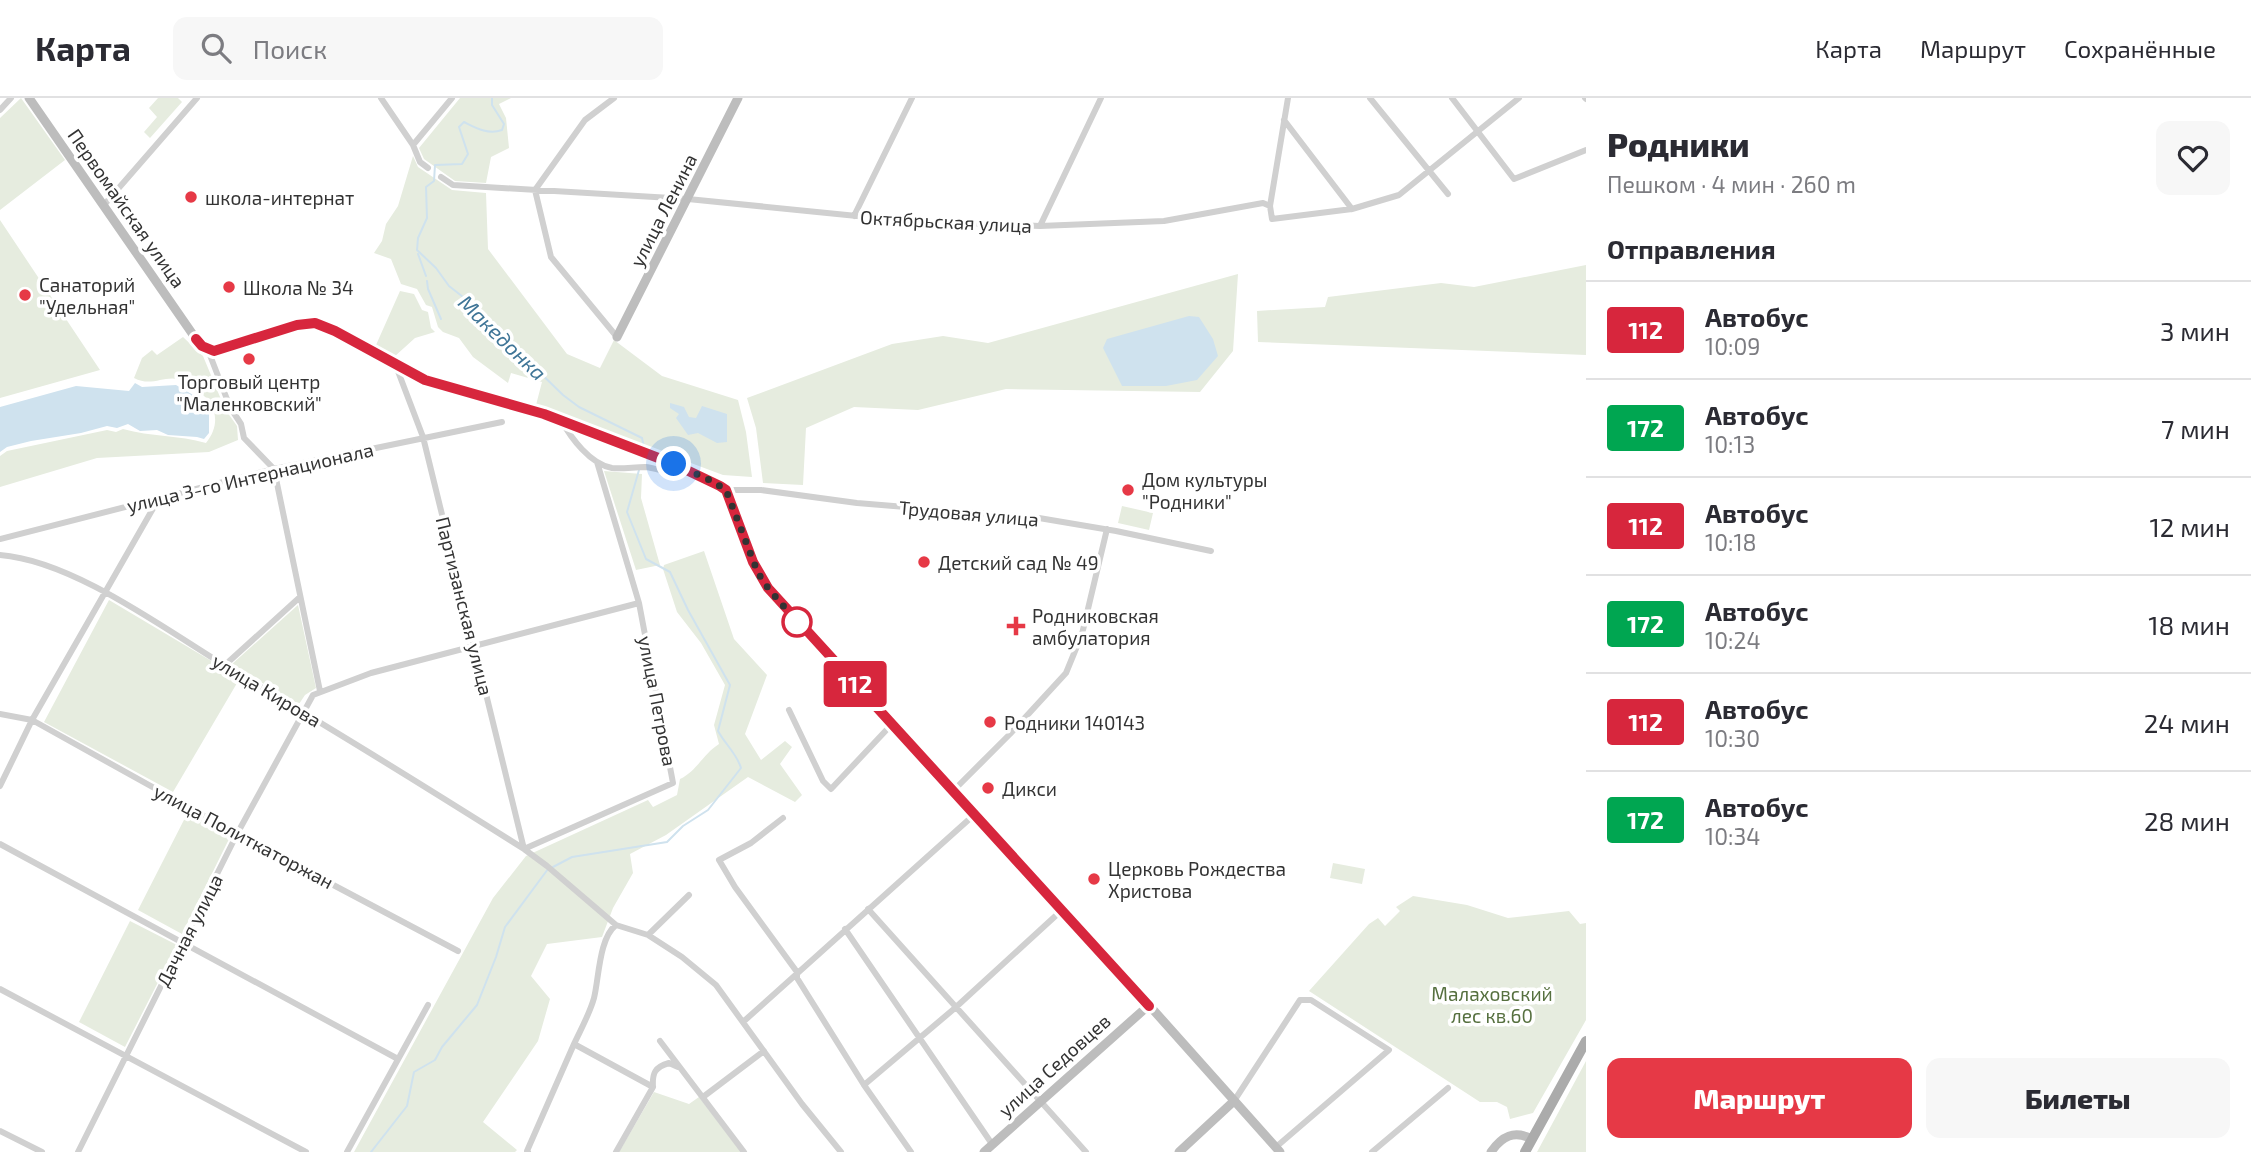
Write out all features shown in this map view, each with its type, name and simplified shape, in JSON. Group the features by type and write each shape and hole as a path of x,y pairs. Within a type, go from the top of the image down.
{"main road":[{"name":"Первомайская улица","path":"29,98 196,339 208,350"},
{"name":"улица Ленина","path":"617,337 738,98"},
{"path":"208,350 214,351 297,325 315,323 425,380 561,421 691,471 726,490 753,562 768,588 1278,1150"},
{"name":"улица Седовцев","path":"985,1152 1149,1006"},
{"path":"1525,1152 1586,1041"},
{"path":"1179,1152 1234,1101"},
{"path":"1490,1152 1511,1134 1532,1139"}],"street":[{"path":"0,110 11,98"},
{"path":"104,205 197,98"},
{"path":"381,98 413,145 420,162 428,168"},
{"path":"413,145 452,98"},
{"path":"614,98 585,120 534,190 551,257 617,337"},
{"path":"854,216 912,98"},
{"path":"1040,226 1101,98"},
{"path":"1270,206 1288,98"},
{"path":"1370,98 1448,194"},
{"path":"1452,98 1514,179 1586,150"},
{"name":"Октябрьская улица","path":"440,177 453,185 688,199 907,220 1040,226 1164,221 1263,203 1270,206 1272,219 1352,209 1399,195 1476,130 1519,98"},
{"path":"1283,121 1352,209"},
{"path":"208,350 230,407 241,424 244,438 274,469 320,691 371,673 639,603"},
{"name":"Партизанская улица","path":"396,366 423,437 524,849"},
{"path":"561,421 578,445 597,462 608,467 647,467 683,474 691,471"},
{"name":"улица 3-го Интернационала","path":"0,539 274,469 502,422"},
{"name":"улица Петрова","path":"524,849 673,783 639,603 597,462"},
{"name":"Трудовая улица","path":"726,490 761,490 857,503 1040,519 1107,529 1210,551"},
{"path":"0,786 32,720 159,498"},
{"path":"953,791 1066,673 1082,634 1107,529"},
{"name":"улица Кирова","path":"0,555 32,559 105,593 304,711 524,849 616,925"},
{"path":"225,665 300,597"},
{"name":"Дачная улица","path":"78,1152 237,834 313,695 320,691"},
{"path":"789,710 823,781 831,789 892,724"},
{"name":"улица Политкаторжан","path":"0,714 32,720 237,834 458,951"},
{"path":"743,1022 975,814"},
{"path":"783,818 751,843 719,860 735,887 797,972 797,978 811,1003 911,1152"},
{"path":"0,844 398,1059"},
{"path":"648,935 690,895"},
{"path":"868,909 1086,1152"},
{"path":"864,1085 955,1008 1062,910"},
{"path":"528,1152 594,999 599,965 610,929 616,925 648,935 708,977 841,1152"},
{"path":"845,929 992,1144"},
{"path":"0,989 306,1152"},
{"path":"1234,1101 1300,1000 1311,1000 1389,1050 1278,1150"},
{"path":"347,1152 428,1005"},
{"path":"660,1041 744,1152"},
{"path":"574,1044 653,1087"},
{"path":"703,1097 764,1051"},
{"path":"616,1152 653,1087 653,1075 658,1066 669,1063 679,1068"},
{"path":"1372,1152 1448,1088"},
{"path":"0,1131 42,1152"}],"green space":[{"path":"21,98 65,160 0,210 0,118"},
{"path":"158,98 178,98 182,102 150,138 144,132 157,117 149,108"},
{"path":"460,98 511,98 499,104 506,118 509,148 491,157 486,183 455,181 424,159 419,148"},
{"path":"413,156 418,167 452,190 486,193 488,249 567,354 600,368 614,340 662,376 738,400 746,432 752,477 723,475 536,405 542,382 511,373 508,383 473,357 459,338 443,332 438,327 432,307 426,305 417,289 401,284 391,259 374,253 382,241 386,224 398,206"},
{"name":"Санаторий \"Удельная\"","path":"0,220 100,370 0,398"},
{"path":"1586,265 1586,355 1258,342 1257,311 1325,307 1328,297 1441,283 1474,287"},
{"path":"1238,274 1233,351 1200,392 1006,389 918,410 854,407 806,428 803,485 763,483 756,428 747,398 892,344 943,336 988,343"},
{"path":"400,291 414,294 422,310 428,312 431,328 435,332 415,338 394,357 376,345"},
{"path":"183,337 203,356 225,409 237,426 238,440 209,452 97,458 0,487 0,456 7,451 123,429 206,443 215,420 211,405 201,393 178,379 146,382 134,378 142,358 152,350 157,355"},
{"path":"604,471 642,474 641,498 660,565 636,570"},
{"path":"1122,506 1153,513 1149,530 1118,523"},
{"path":"704,551 734,639 767,675 745,734 761,760 785,741 792,747 780,764 802,795 795,802 748,777 666,835 630,854 633,873 613,908 602,937 547,944 531,976 550,999 538,1041 483,1122 517,1150 515,1152 354,1152 493,898 526,856 648,800 653,807 677,795 680,779 691,772 719,744 714,725 725,685 701,643 677,612 663,569 664,565"},
{"path":"109,600 240,678 173,792 44,722"},
{"path":"298,605 316,688 305,695 299,704 231,665"},
{"path":"188,812 231,835 182,934 138,910"},
{"path":"1333,863 1365,869 1362,884 1330,878"},
{"name":"Малаховский лес кв.60","path":"1413,896 1467,905 1508,918 1569,911 1580,924 1586,923 1586,1020 1533,1113 1510,1119 1507,1107 1497,1102 1480,1102 1309,991 1369,924 1378,918 1385,926 1400,911 1396,907"},
{"path":"130,921 177,945 125,1047 79,1022"},
{"path":"1586,1061 1586,1152 1537,1152"},
{"path":"654,1092 689,1104 699,1097 741,1152 619,1152"}],"water":[{"path":"1189,316 1199,317 1213,339 1218,356 1197,380 1166,386 1122,386 1103,348 1107,339"},
{"path":"135,383 142,387 176,385 202,400 209,411 209,433 204,439 168,435 157,430 140,431 128,424 31,441 7,447 0,452 0,407 76,386 129,391"},
{"path":"670,403 684,407 689,417 696,418 702,406 727,414 727,442 717,443 698,433 688,435 676,418 679,414 670,408"}],"waterway":[{"name":"Македонка","path":"492,98 492,105 504,124 502,130 487,131 464,122 459,127 468,154 462,164 435,165 434,181 426,187 427,218 418,238 417,250 436,268 449,286 486,315 502,342 528,361 563,395 579,407 642,438 644,447"},
{"path":"418,254 426,276"},
{"path":"427,281 441,319"},
{"name":"Македонка","path":"553,867 572,857 667,842 683,826 708,810 741,768 718,731 730,685 670,572 646,559 627,512 639,470"},
{"name":"Македонка","path":"371,1152 407,1106 414,1072 435,1060 442,1047 477,1005 505,927 548,869"}],"bus line":[{"name":"112","path":"196,339 202,346 214,351 297,325 315,323 425,380 544,414 674,464 726,490 758,573 785,609 1149,1006"}],"place":[{"name":"школа-интернат","path":"191,197"},
{"name":"Школа № 34","path":"229,287"},
{"name":"Санаторий \"Удельная\"","path":"25,295"},
{"name":"Торговый центр \"Маленковский\"","path":"249,359"},
{"name":"Дом культуры \"Родники\"","path":"1128,490"},
{"name":"Детский сад № 49","path":"924,562"},
{"name":"Родниковская амбулатория","path":"1016,626"},
{"name":"Родники 140143","path":"990,722"},
{"name":"Дикси","path":"988,788"},
{"name":"Церковь Рождества Христова","path":"1094,879"}],"route":[{"path":"674,464 726,490 758,573 797,622"}]}
